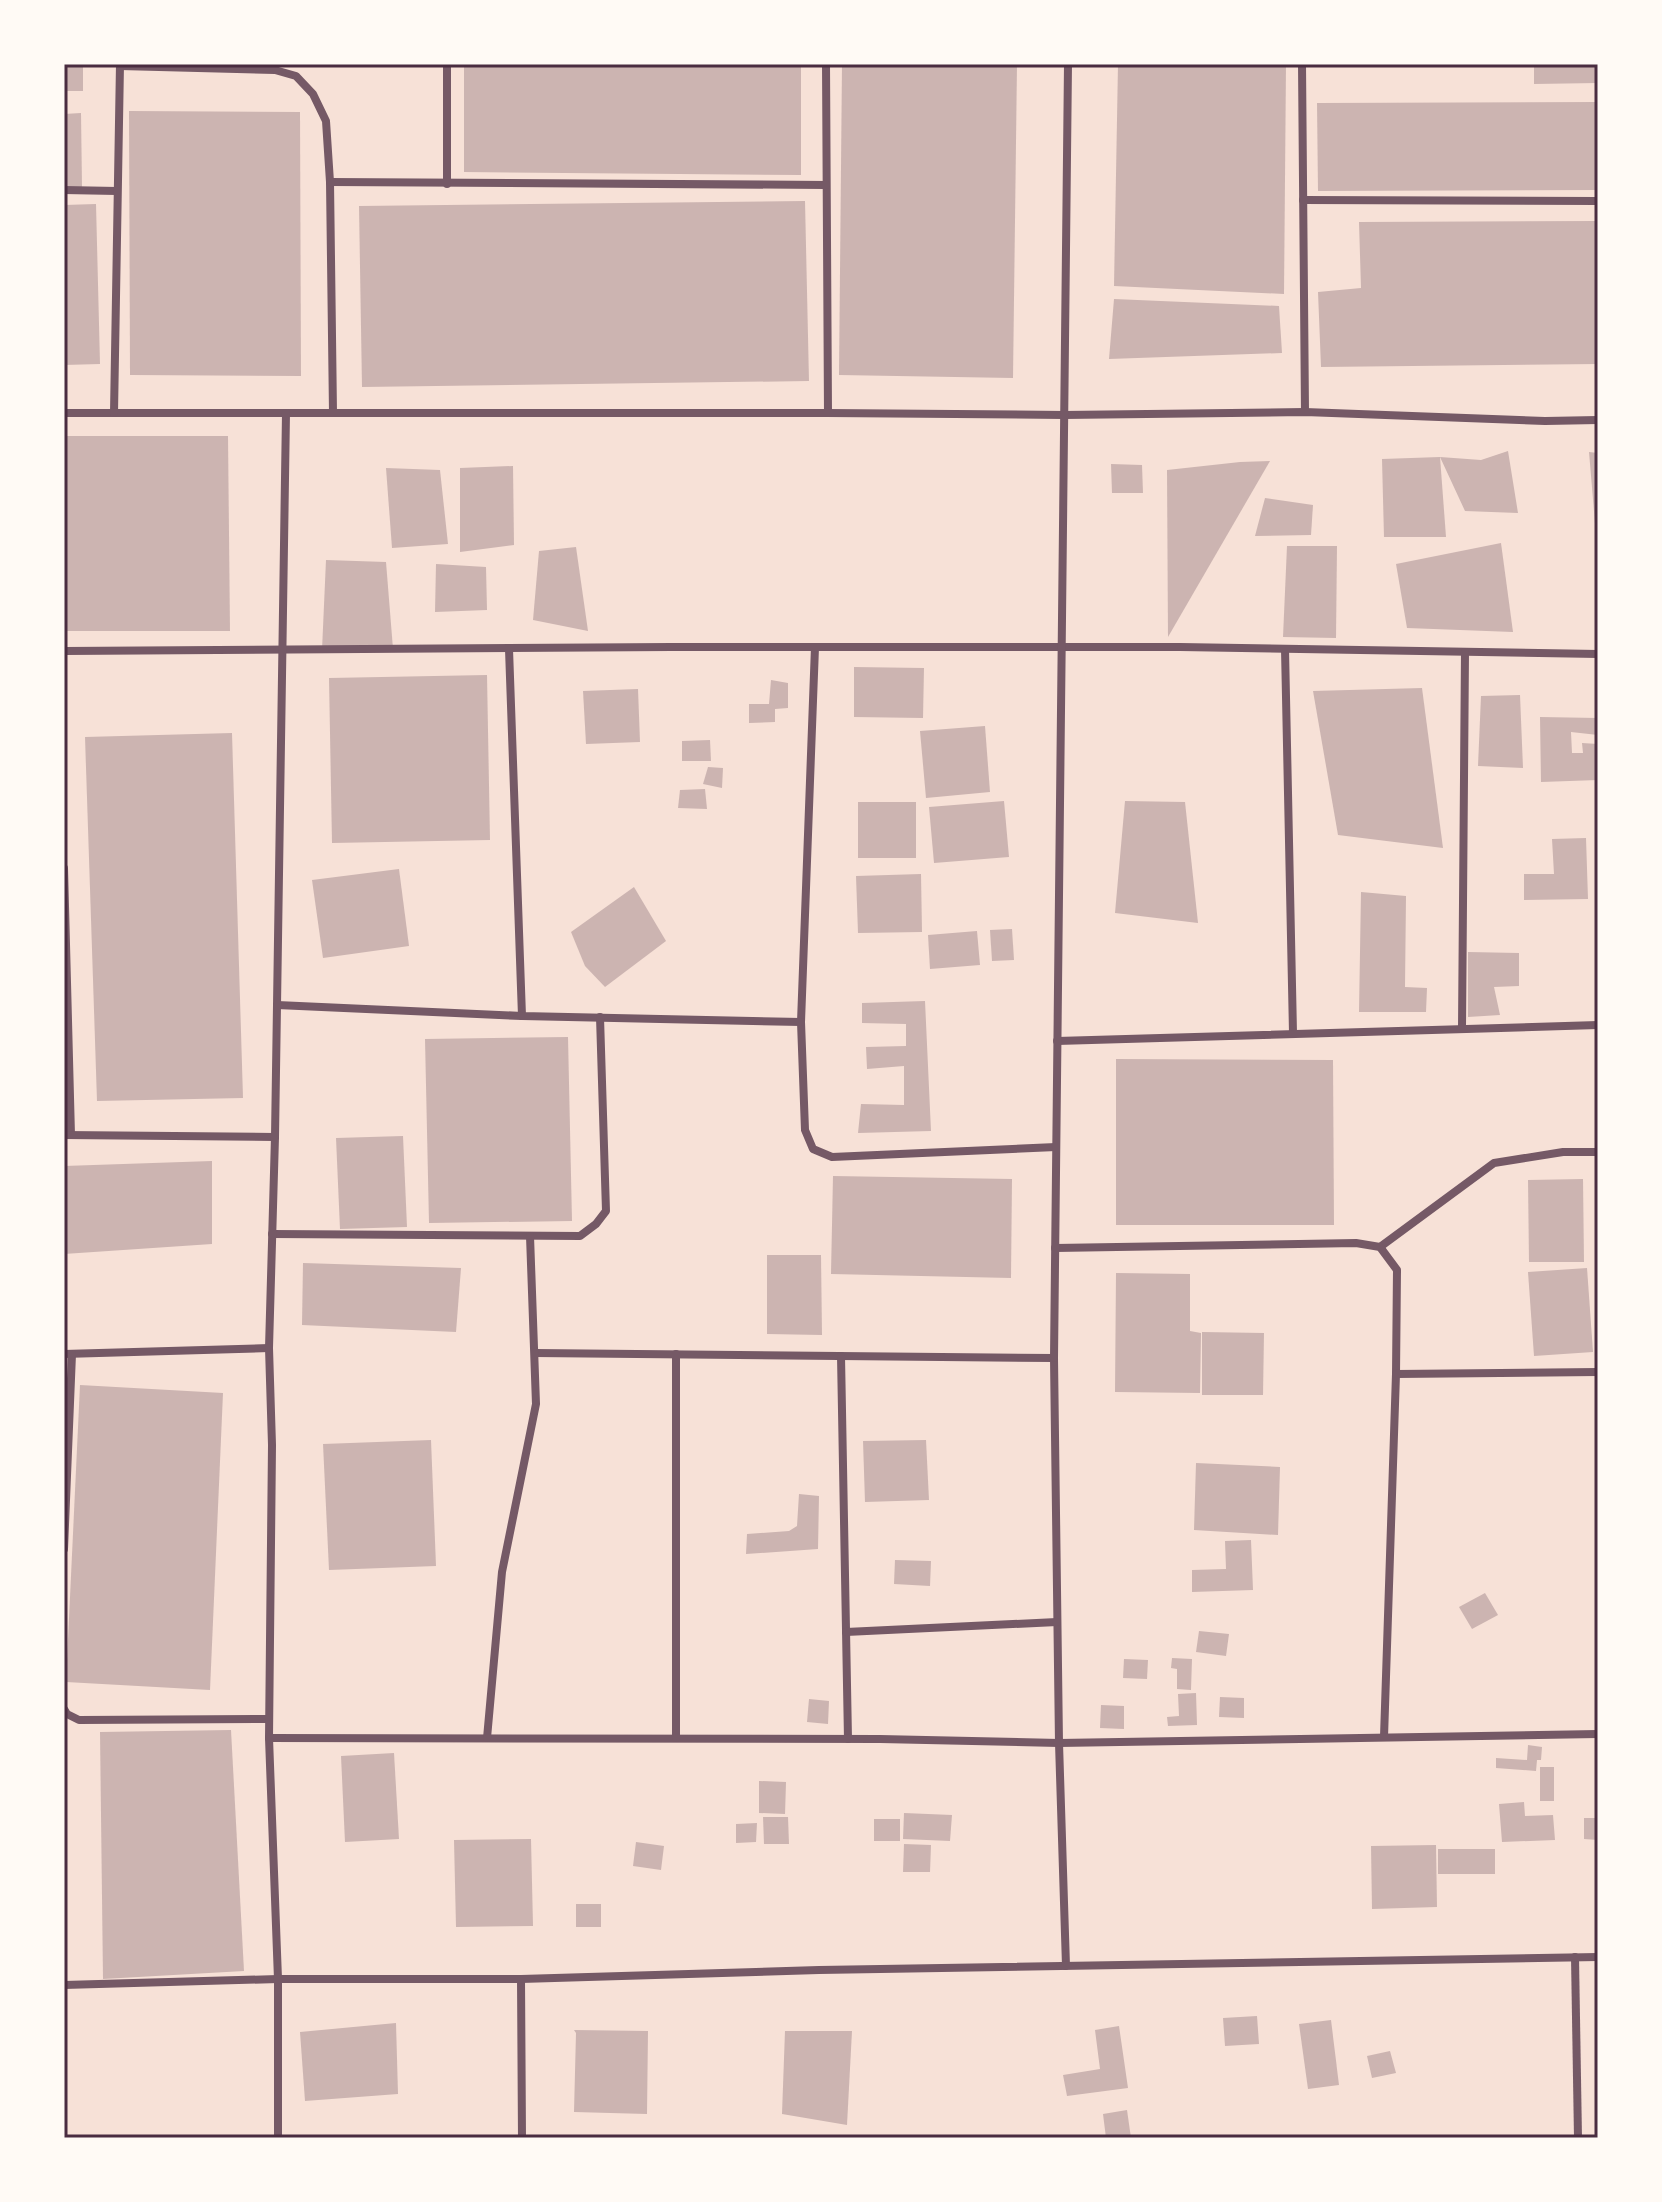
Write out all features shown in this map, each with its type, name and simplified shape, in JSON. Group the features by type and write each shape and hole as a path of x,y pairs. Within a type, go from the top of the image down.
{"street":[{"path":"447,64 447,184"},
{"path":"826,64 828,413"},
{"path":"1066,1966 1059,1743 1054,1358 1068,64"},
{"path":"1302,64 1305,412"},
{"path":"114,413 120,65 275,70 296,76 313,94 326,121 330,182 333,413"},
{"path":"330,182 826,185"},
{"path":"64,190 117,191"},
{"path":"1303,200 1598,201"},
{"path":"64,413 1064,415 1305,412 1545,421 1598,420"},
{"path":"278,2138 278,1979 269,1738 272,1445 269,1348 286,413"},
{"path":"64,651 815,647 1598,654"},
{"path":"815,647 801,1022 805,1130 813,1149 832,1157 1056,1147"},
{"path":"509,649 522,1016"},
{"path":"1285,649 1293,1033"},
{"path":"1462,1028 1465,652"},
{"path":"64,868 67,1135 275,1137"},
{"path":"277,1005 522,1016 801,1022"},
{"path":"272,1234 580,1236 596,1224 606,1211 600,1017"},
{"path":"1057,1041 1598,1025"},
{"path":"1380,1247 1494,1163 1563,1152 1598,1152"},
{"path":"487,1738 502,1572 536,1404 530,1236"},
{"path":"1055,1248 1356,1243 1380,1247 1397,1270 1384,1737"},
{"path":"64,1549 68,1354 269,1348"},
{"path":"535,1353 1054,1358"},
{"path":"676,1354 676,1738"},
{"path":"841,1356 848,1739"},
{"path":"1396,1374 1598,1372"},
{"path":"846,1632 1057,1622"},
{"path":"65,1713 79,1720 269,1719"},
{"path":"269,1738 848,1739 1059,1743 1598,1734"},
{"path":"1575,1957 1578,2138"},
{"path":"64,1985 1598,1957"},
{"path":"521,1979 522,2138"}],"building":[{"path":"64,64 83,64 83,91 64,91"},
{"path":"464,64 801,64 801,175 464,172"},
{"path":"842,64 1017,64 1013,378 839,375"},
{"path":"1118,64 1286,64 1284,294 1114,286"},
{"path":"1534,64 1598,64 1598,83 1534,84"},
{"path":"1598,102 1598,190 1318,191 1317,103"},
{"path":"129,111 300,112 301,376 130,375"},
{"path":"81,113 82,187 64,188 64,114"},
{"path":"805,201 809,381 362,387 359,206"},
{"path":"96,204 100,364 64,365 64,205"},
{"path":"1598,221 1598,364 1321,367 1318,292 1361,288 1359,222"},
{"path":"1114,299 1279,306 1282,353 1109,359"},
{"path":"64,436 228,436 230,631 64,631"},
{"path":"1508,451 1518,513 1465,511 1440,457 1481,460"},
{"path":"1589,452 1598,453 1598,535 1596,535"},
{"path":"1440,457 1446,537 1384,537 1382,459"},
{"path":"1270,461 1168,637 1167,470"},
{"path":"1111,464 1142,465 1143,493 1112,493"},
{"path":"513,466 514,545 460,552 460,468"},
{"path":"386,468 440,470 448,544 392,548"},
{"path":"1265,498 1313,505 1311,535 1255,536"},
{"path":"1501,543 1513,632 1407,628 1396,564"},
{"path":"1287,546 1337,546 1336,638 1283,637"},
{"path":"576,547 588,631 533,620 539,551"},
{"path":"326,560 386,562 393,649 322,650"},
{"path":"436,564 486,567 487,610 435,612"},
{"path":"854,667 924,668 923,718 854,717"},
{"path":"487,675 490,840 332,843 329,678"},
{"path":"771,680 788,683 788,708 775,709 775,722 749,723 749,704 769,704"},
{"path":"1422,688 1443,848 1338,835 1313,691"},
{"path":"638,689 640,742 586,744 583,691"},
{"path":"1520,695 1523,768 1478,766 1481,696"},
{"path":"1540,717 1598,718 1598,735 1571,732 1572,753 1583,753 1582,743 1598,744 1598,780 1541,782"},
{"path":"985,726 990,792 926,798 920,731"},
{"path":"232,733 243,1098 97,1101 85,737"},
{"path":"710,740 711,761 682,761 682,741"},
{"path":"708,767 723,768 722,788 703,784"},
{"path":"705,789 707,809 678,808 680,790"},
{"path":"1004,801 1009,857 934,863 929,807"},
{"path":"1125,801 1185,802 1198,923 1115,913"},
{"path":"858,802 916,802 916,858 858,858"},
{"path":"1586,838 1588,899 1524,900 1524,874 1554,874 1552,839"},
{"path":"399,869 409,946 323,958 312,880"},
{"path":"921,874 922,932 858,933 856,876"},
{"path":"634,887 666,941 605,987 585,966 571,932"},
{"path":"1361,892 1406,896 1405,987 1427,988 1426,1012 1359,1012"},
{"path":"1012,929 1014,960 992,961 990,930"},
{"path":"977,931 980,965 930,969 928,935"},
{"path":"1468,952 1519,953 1519,986 1494,987 1500,1015 1468,1017"},
{"path":"925,1001 931,1131 858,1133 861,1104 904,1105 904,1066 867,1069 866,1047 906,1046 906,1024 862,1023 862,1003"},
{"path":"568,1037 572,1221 429,1223 425,1039"},
{"path":"1116,1059 1333,1060 1334,1225 1116,1225"},
{"path":"403,1136 407,1227 340,1229 336,1138"},
{"path":"212,1161 212,1244 64,1254 64,1166"},
{"path":"833,1176 1012,1179 1011,1278 831,1274"},
{"path":"1583,1179 1584,1262 1529,1262 1528,1180"},
{"path":"767,1255 821,1255 822,1335 767,1334"},
{"path":"303,1263 461,1268 456,1332 302,1325"},
{"path":"1587,1268 1593,1352 1534,1356 1528,1272"},
{"path":"1116,1273 1190,1274 1190,1331 1201,1333 1200,1393 1115,1392"},
{"path":"1202,1332 1264,1333 1263,1395 1202,1395"},
{"path":"80,1385 223,1393 210,1690 66,1682"},
{"path":"431,1440 436,1566 329,1570 323,1444"},
{"path":"926,1440 929,1500 865,1502 863,1441"},
{"path":"1196,1463 1280,1467 1278,1535 1194,1530"},
{"path":"799,1494 819,1496 818,1549 746,1554 747,1534 789,1531 797,1526"},
{"path":"1251,1540 1253,1590 1192,1592 1192,1570 1226,1569 1225,1541"},
{"path":"895,1560 931,1561 930,1586 894,1584"},
{"path":"1485,1593 1498,1615 1472,1629 1459,1607"},
{"path":"1199,1631 1229,1634 1226,1656 1196,1652"},
{"path":"1172,1658 1192,1659 1191,1690 1177,1689 1177,1669 1171,1668"},
{"path":"1124,1659 1148,1660 1147,1679 1123,1678"},
{"path":"1196,1693 1197,1725 1168,1726 1167,1717 1179,1716 1178,1694"},
{"path":"1220,1697 1244,1698 1244,1718 1219,1717"},
{"path":"809,1699 829,1701 828,1724 807,1722"},
{"path":"1101,1705 1124,1706 1124,1729 1100,1728"},
{"path":"231,1730 244,1971 103,1979 100,1732"},
{"path":"1528,1745 1542,1747 1536,1771 1496,1768 1496,1758 1527,1760"},
{"path":"394,1753 399,1839 345,1842 341,1756"},
{"path":"1540,1767 1554,1767 1554,1801 1540,1801"},
{"path":"759,1781 786,1782 785,1814 759,1813"},
{"path":"1524,1802 1525,1816 1553,1815 1555,1840 1502,1842 1499,1804"},
{"path":"904,1813 952,1815 950,1841 903,1839"},
{"path":"763,1817 788,1817 789,1844 764,1844"},
{"path":"1584,1818 1598,1818 1598,1840 1584,1839"},
{"path":"874,1819 900,1819 900,1841 874,1841"},
{"path":"757,1823 756,1842 736,1843 736,1824"},
{"path":"531,1839 533,1926 456,1927 454,1840"},
{"path":"636,1842 664,1846 661,1870 633,1866"},
{"path":"904,1844 931,1845 930,1872 903,1872"},
{"path":"1436,1845 1437,1907 1372,1909 1371,1846"},
{"path":"1438,1849 1495,1849 1495,1874 1438,1874"},
{"path":"576,1904 601,1904 601,1927 576,1927"},
{"path":"1257,2016 1259,2044 1225,2046 1223,2018"},
{"path":"1331,2020 1339,2085 1308,2089 1299,2024"},
{"path":"396,2023 398,2094 305,2101 300,2032"},
{"path":"1119,2026 1128,2088 1067,2096 1063,2075 1100,2069 1095,2030"},
{"path":"574,2030 648,2031 647,2114 574,2112"},
{"path":"785,2031 852,2031 847,2125 782,2114"},
{"path":"1390,2051 1396,2073 1372,2078 1367,2056"},
{"path":"1127,2110 1131,2138 1106,2138 1103,2114"}]}
